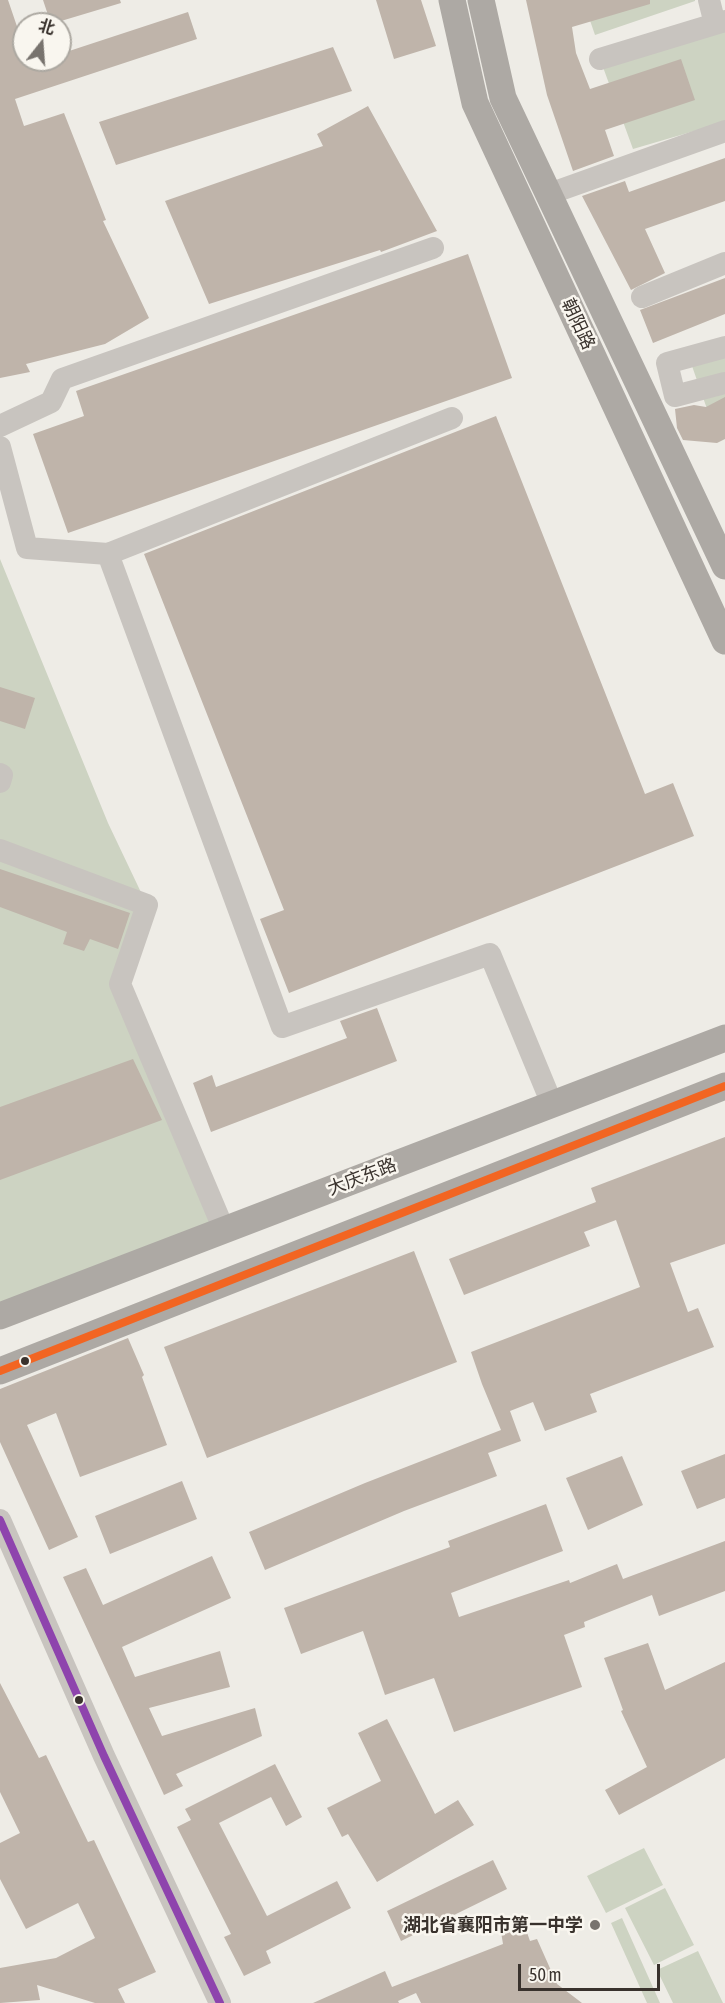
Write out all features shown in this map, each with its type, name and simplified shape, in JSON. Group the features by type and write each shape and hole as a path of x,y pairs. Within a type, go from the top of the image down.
{"main road":[{"name":"朝阳路","path":"452,0 475,103 725,641"},
{"name":"朝阳路","path":"481,0 503,98 725,566"},
{"name":"大庆东路","path":"0,1316 725,1038"},
{"path":"0,1371 725,1086"}],"street":[{"path":"600,59 720,23 709,0"},
{"path":"549,194 725,131"},
{"path":"0,426 51,402 62,379 433,248"},
{"path":"642,297 725,262"},
{"path":"725,347 667,363 675,396 725,383"},
{"path":"0,447 27,548 108,554 452,418"},
{"path":"108,554 282,1027 490,954 552,1104"},
{"path":"0,774 2,775 0,782"},
{"path":"0,850 147,905 120,984 224,1230"},
{"path":"0,1520 104,1756 220,2003"}],"green space":[{"path":"583,0 695,0 695,1 595,35"},
{"path":"725,21 725,122 633,149 600,59"},
{"path":"725,356 725,422 713,426 692,366"},
{"path":"0,559 108,823 147,905 120,984 224,1230 0,1315"},
{"path":"644,1848 663,1885 606,1913 587,1876"},
{"path":"665,1888 694,1945 654,1965 625,1908"},
{"path":"622,1918 660,2003 647,2003 611,1923"},
{"path":"698,1951 723,2003 673,2003 657,1970"}],"building":[{"path":"0,0 8,0 12,12 12,72 72,72 72,50 188,12 197,39 15,99 24,126 64,113 106,220 103,221 149,318 105,344 26,364 30,372 0,378"},
{"path":"43,0 120,0 121,3 72,18 72,12 47,12"},
{"path":"376,0 421,0 436,46 394,59"},
{"path":"526,0 650,0 650,4 572,27 576,53 590,89 681,59 695,100 605,130 614,156 573,171 547,95"},
{"path":"333,47 352,91 116,165 99,122"},
{"path":"368,106 437,231 381,252 380,250 209,304 165,201 323,146 317,134"},
{"path":"725,158 725,201 645,229 665,273 631,290 582,196 625,181 629,192"},
{"path":"468,254 512,378 68,533 33,434 84,416 76,391"},
{"path":"725,278 725,314 653,343 640,310"},
{"path":"725,397 725,439 717,443 683,440 677,428 675,409 694,405 706,407"},
{"path":"496,416 645,794 673,783 694,836 289,993 260,919 284,910 144,554"},
{"path":"0,687 35,698 25,729 0,721"},
{"path":"0,869 130,913 118,949 90,939 84,951 63,944 67,932 0,907"},
{"path":"377,1008 397,1061 211,1132 193,1083 212,1075 216,1087 347,1038 340,1021"},
{"path":"133,1059 162,1120 0,1180 0,1107"},
{"path":"725,1137 725,1244 670,1263 688,1312 698,1308 714,1347 590,1394 597,1412 545,1431 533,1402 510,1411 521,1441 488,1453 497,1476 404,1511 265,1570 249,1532 365,1483 501,1430 471,1352 640,1287 616,1220 584,1232 590,1246 464,1295 449,1259 596,1202 591,1188"},
{"path":"414,1251 457,1362 207,1458 164,1347"},
{"path":"128,1338 144,1375 142,1377 167,1445 80,1477 56,1413 27,1425 78,1537 49,1550 0,1442 0,1389"},
{"path":"725,1454 725,1498 697,1509 681,1471"},
{"path":"622,1456 643,1505 588,1530 566,1478"},
{"path":"182,1481 197,1519 110,1554 95,1516"},
{"path":"546,1504 563,1551 451,1593 459,1617 569,1580 570,1583 617,1564 623,1579 725,1541 725,1591 659,1616 652,1595 584,1622 585,1627 564,1635 582,1687 454,1732 434,1678 385,1695 363,1631 301,1654 284,1608 450,1547 448,1541"},
{"path":"212,1556 231,1598 122,1647 135,1677 220,1651 230,1687 149,1708 162,1736 255,1708 262,1736 176,1774 183,1786 164,1795 63,1577 86,1568 103,1605"},
{"path":"648,1643 665,1690 725,1662 725,1758 619,1815 605,1790 647,1767 621,1711 623,1710 604,1658"},
{"path":"0,1683 39,1758 46,1755 88,1842 94,1840 156,1972 118,1989 125,2003 95,2003 37,1985 40,2000 0,2003 0,1968 56,1958 95,1938 78,1903 26,1929 0,1879 0,1843 20,1833 0,1792"},
{"path":"387,1719 435,1814 458,1800 474,1825 377,1882 348,1834 342,1837 327,1808 381,1781 358,1733"},
{"path":"275,1764 302,1817 286,1826 271,1797 219,1823 267,1916 337,1881 351,1908 266,1951 271,1963 244,1976 224,1937 231,1934 177,1827 191,1820 185,1809"},
{"path":"493,1860 507,1889 401,1941 387,1911"},
{"path":"524,1924 530,1941 537,1939 557,1984 582,2003 421,2003 416,1993 398,2001 399,2003 313,2003 385,1971 392,1987 503,1944 501,1932"}],"transit line":[{"path":"0,1371 725,1086"},
{"path":"0,1520 104,1756 220,2003"}],"place":[{"name":"湖北省襄阳市第一中学","path":"595,1925"}]}
